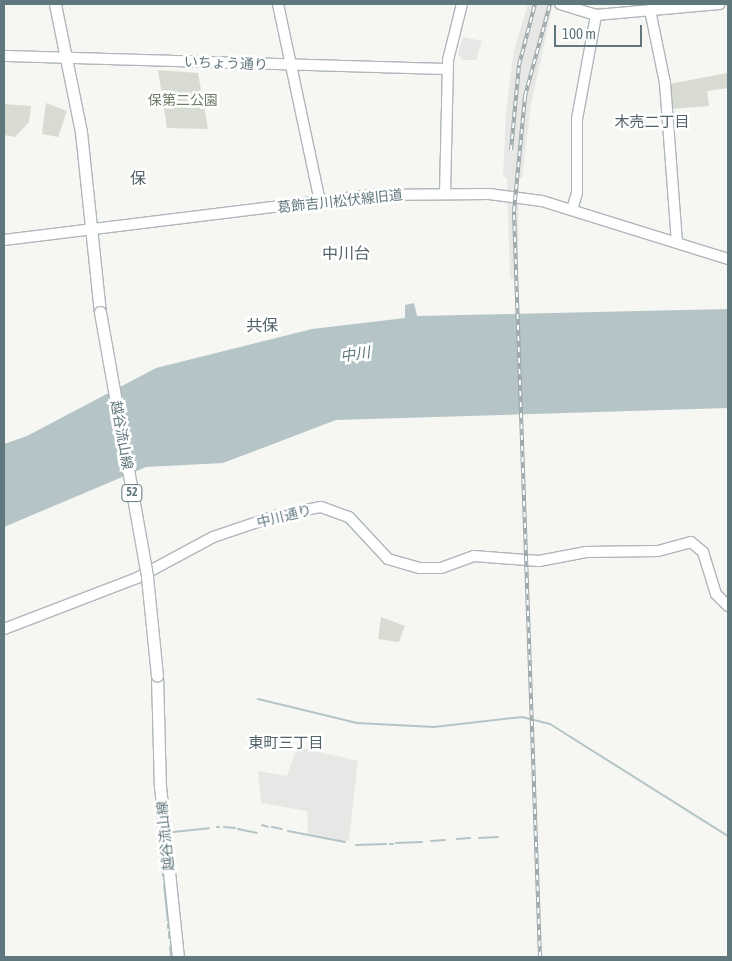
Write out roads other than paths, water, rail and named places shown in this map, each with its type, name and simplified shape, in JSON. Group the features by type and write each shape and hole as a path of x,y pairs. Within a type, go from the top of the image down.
{"main road":[{"name":"越谷流山線","path":"55,4 81,132 100,312 147,577 157,675 160,786 178,957"}],"street":[{"path":"278,4 320,201"},
{"path":"445,194 448,69 462,4"},
{"path":"564,4 596,15 720,4"},
{"path":"650,10 665,83 677,243"},
{"path":"572,210 577,193 578,119 596,15"},
{"name":"いちょう通り","path":"4,56 448,69"},
{"name":"葛飾吉川松伏線旧道","path":"4,240 386,194 445,194 529,198 728,259"},
{"name":"中川通り","path":"4,629 137,578 213,537 275,516 321,507 349,517 388,559 420,568 441,568 474,556 539,561 586,552 658,551 691,542 703,552 716,594 728,606"}],"water":[{"name":"中川","path":"414,303 417,316 728,309 728,408 336,420 223,463 146,467 4,527 4,444 27,436 156,368 312,329 405,318 405,305"}],"waterway":[{"path":"258,699 357,723 434,727 522,717 550,724 728,836"},
{"path":"262,825 268,827"},
{"path":"224,827 235,828"},
{"path":"272,827 282,829"},
{"path":"173,832 209,828"},
{"path":"238,829 257,833"},
{"path":"288,831 345,842"},
{"path":"158,833 160,845"},
{"path":"479,838 498,837"},
{"path":"457,839 470,838"},
{"path":"431,841 445,840"},
{"path":"396,843 422,842"},
{"path":"356,845 386,844"},
{"path":"160,850 161,859"},
{"path":"162,867 163,876"},
{"path":"164,884 168,921"},
{"path":"169,932 169,938"},
{"path":"170,947 171,957"}],"railway":[{"path":"511,150 519,65 535,4"},
{"path":"540,957 514,211 525,96 550,4"}],"district":[{"name":"木売二丁目","path":"652,122"},
{"name":"保","path":"138,178"},
{"name":"中川台","path":"346,253"},
{"name":"共保","path":"262,325"},
{"name":"東町三丁目","path":"286,743"}],"park label":[{"name":"保第二公園","path":"183,100"}]}
